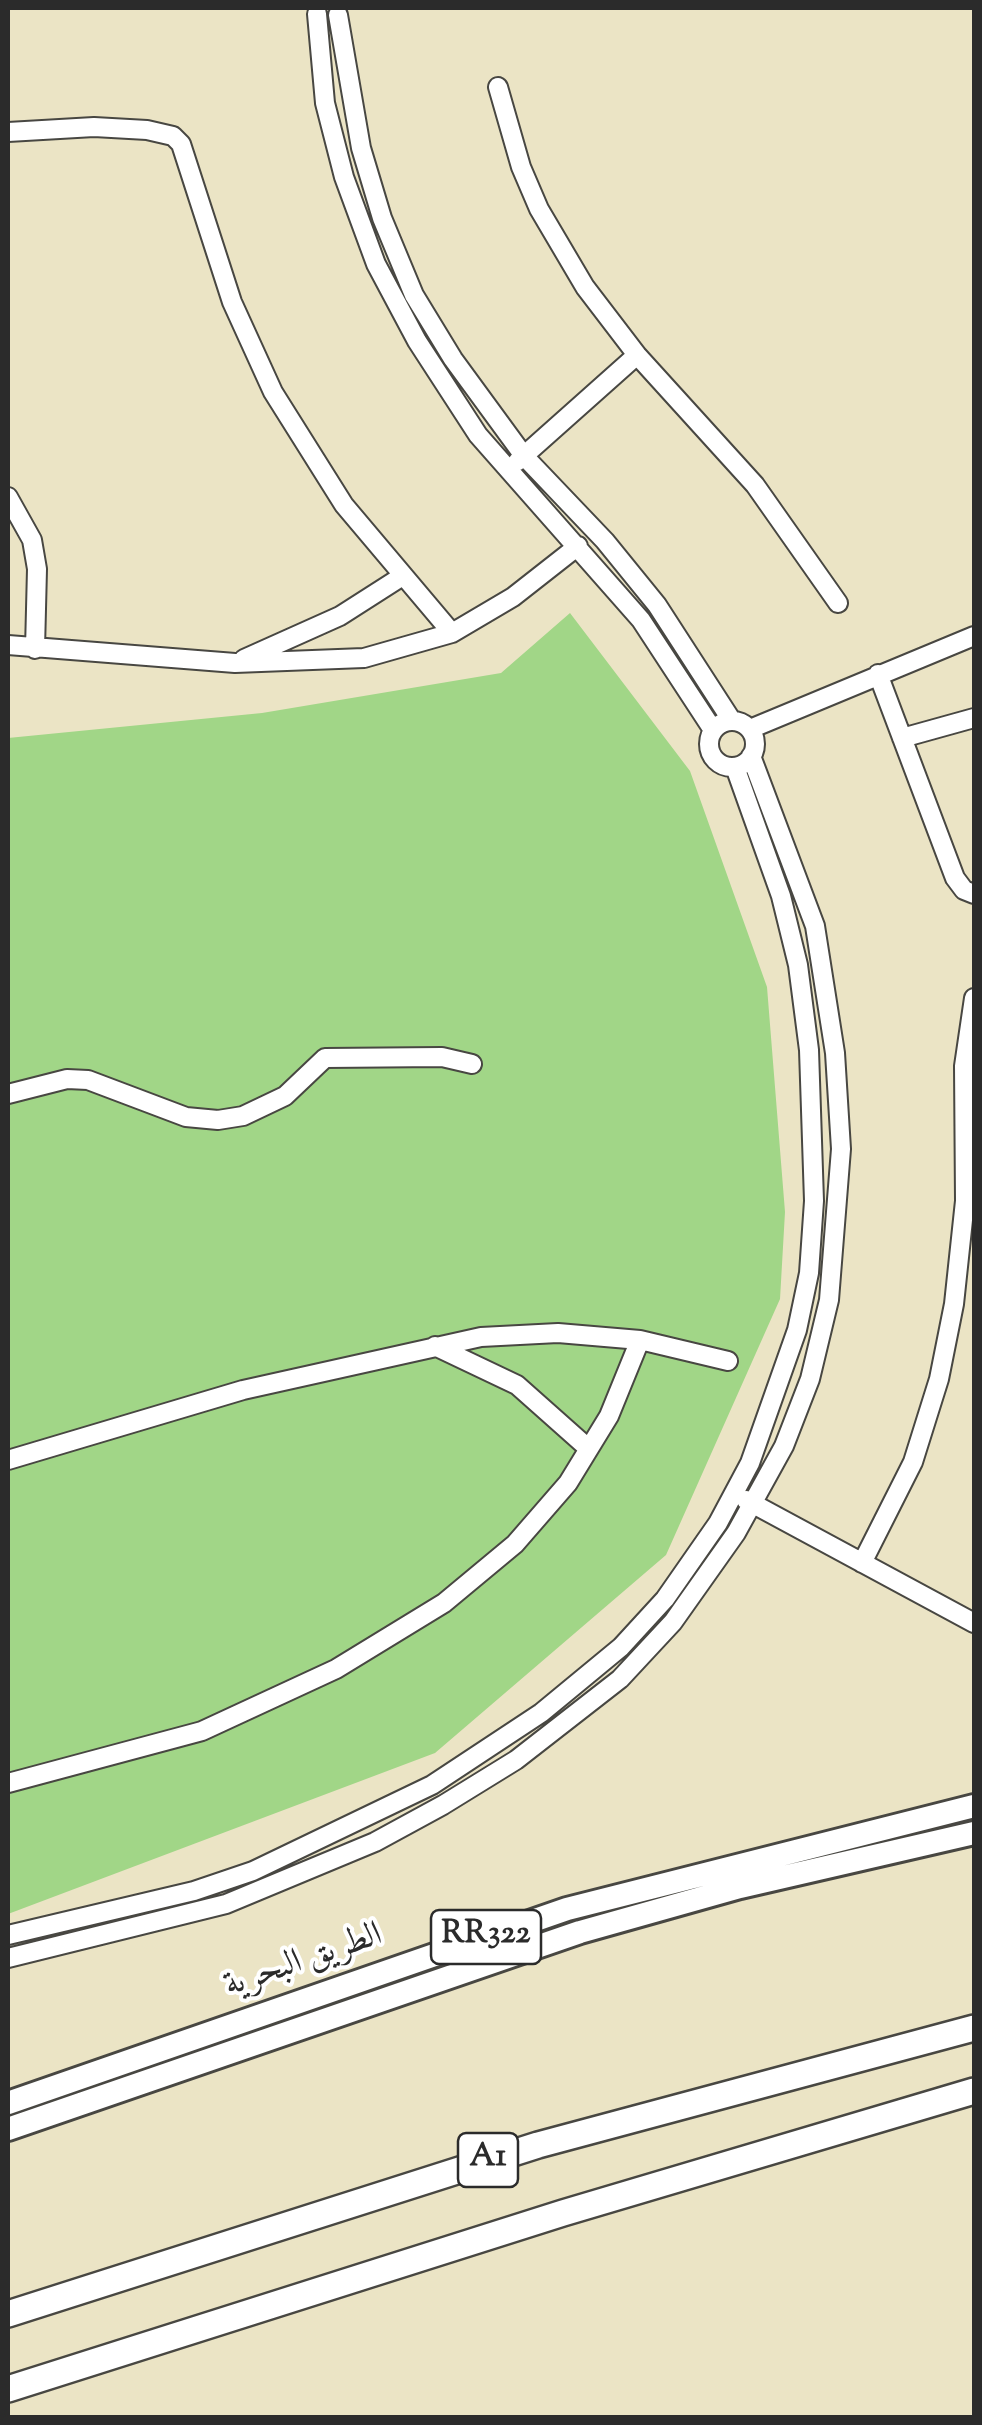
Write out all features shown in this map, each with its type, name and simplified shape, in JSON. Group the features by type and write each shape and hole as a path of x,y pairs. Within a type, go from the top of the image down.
{"highway":[{"name":"A1","path":"8,2314 538,2145 974,2028"},
{"name":"A1","path":"8,2389 562,2213 974,2092"}],"main road":[{"name":"الطريق البحرية","path":"8,2103 566,1909 974,1806"},
{"name":"الطريق البحرية","path":"8,2129 580,1932 740,1887 974,1833"}],"street":[{"path":"313,11 342,11 361,148 396,256 453,359 524,456 605,542 657,605 755,748 743,762 712,756 713,730 641,620 508,470 445,388 376,264 330,127 313,11"},
{"path":"498,87 520,167 539,209 585,286 637,355 734,457 838,603"},
{"path":"8,132 94,127 147,130 173,136 181,144 251,352 322,472 401,577 452,633"},
{"path":"508,470 637,355"},
{"path":"8,496 32,540 37,569 35,649"},
{"path":"8,646 235,663 364,658 452,633 513,596 578,546"},
{"path":"235,663 340,616 401,577"},
{"path":"713,730 741,725 974,636"},
{"path":"878,674 955,878 964,890 974,894"},
{"path":"902,738 974,718"},
{"path":"8,1934 194,1890 253,1871 354,1826 456,1771 571,1691 621,1648 666,1599 735,1494 762,1432 797,1330 808,1273 814,1201 809,1050 798,965 743,762"},
{"path":"8,1958 226,1904 376,1842 474,1786 588,1707 633,1665 698,1591 754,1504 810,1378 828,1300 841,1150 833,1034 815,926 743,762"},
{"path":"862,1563 918,1449 939,1379 954,1304 964,1201 964,1066 974,998"},
{"path":"8,1094 68,1079 88,1080 186,1116 218,1120 243,1116 285,1096 325,1058 442,1057 472,1064"},
{"path":"8,1460 159,1413 435,1346 558,1333 640,1340 728,1361"},
{"path":"8,1783 202,1731 336,1669 444,1603 544,1514 589,1450 616,1400 640,1340"},
{"path":"435,1346 517,1384 540,1401 589,1450"},
{"path":"735,1494 974,1623"}],"green space":[{"path":"570,613 690,771 767,987 785,1212 780,1299 666,1555 435,1753 8,1914 8,738 262,713 501,673"}]}
